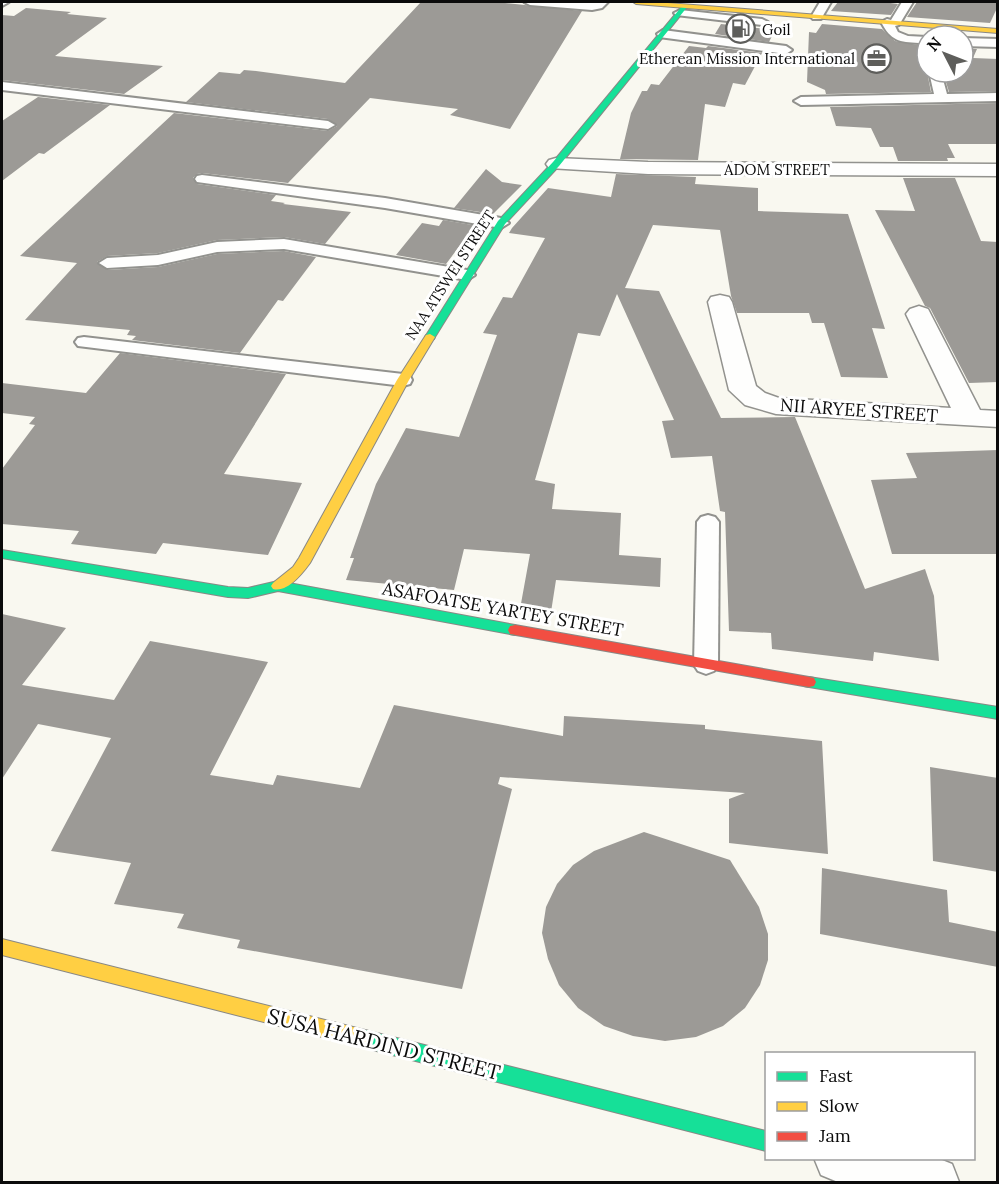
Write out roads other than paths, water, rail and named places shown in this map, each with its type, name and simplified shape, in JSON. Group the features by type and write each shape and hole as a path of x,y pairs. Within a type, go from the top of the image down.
{"street":[{"path":"636,2 764,17 817,17 998,31"},
{"name":"NAA ATSWEI STREET","path":"278,586 298,570 305,560 403,380 501,223 556,164 684,7"},
{"name":"ADOM STREET","path":"556,164 648,168 998,170"},
{"name":"NII ARYEE STREET","path":"720,302 743,390 755,399 776,406 998,419"},
{"path":"919,314 970,417"},
{"name":"ASAFOATSE YARTEY STREET","path":"2,554 228,592 249,593 278,586 706,664 998,713"},
{"name":"SUSA HARDIND STREET","path":"2,947 765,1141"},
{"path":"846,1160 934,1182"}],"lane":[{"path":"530,2 592,7 602,2"},
{"path":"817,17 825,2"},
{"path":"907,2 891,22 893,34 915,41"},
{"path":"753,45 764,17"},
{"path":"663,34 786,50"},
{"path":"975,43 998,44"},
{"path":"938,84 942,99"},
{"path":"2,87 328,125"},
{"path":"801,101 998,97"},
{"path":"202,179 386,202 501,223"},
{"path":"107,263 158,260 217,247 284,244 467,275"},
{"path":"84,342 403,380"},
{"path":"706,664 708,522"}],"place":[{"name":"Goil","path":"741,29"},
{"name":"Etherean Mission International","path":"876,58"}]}
